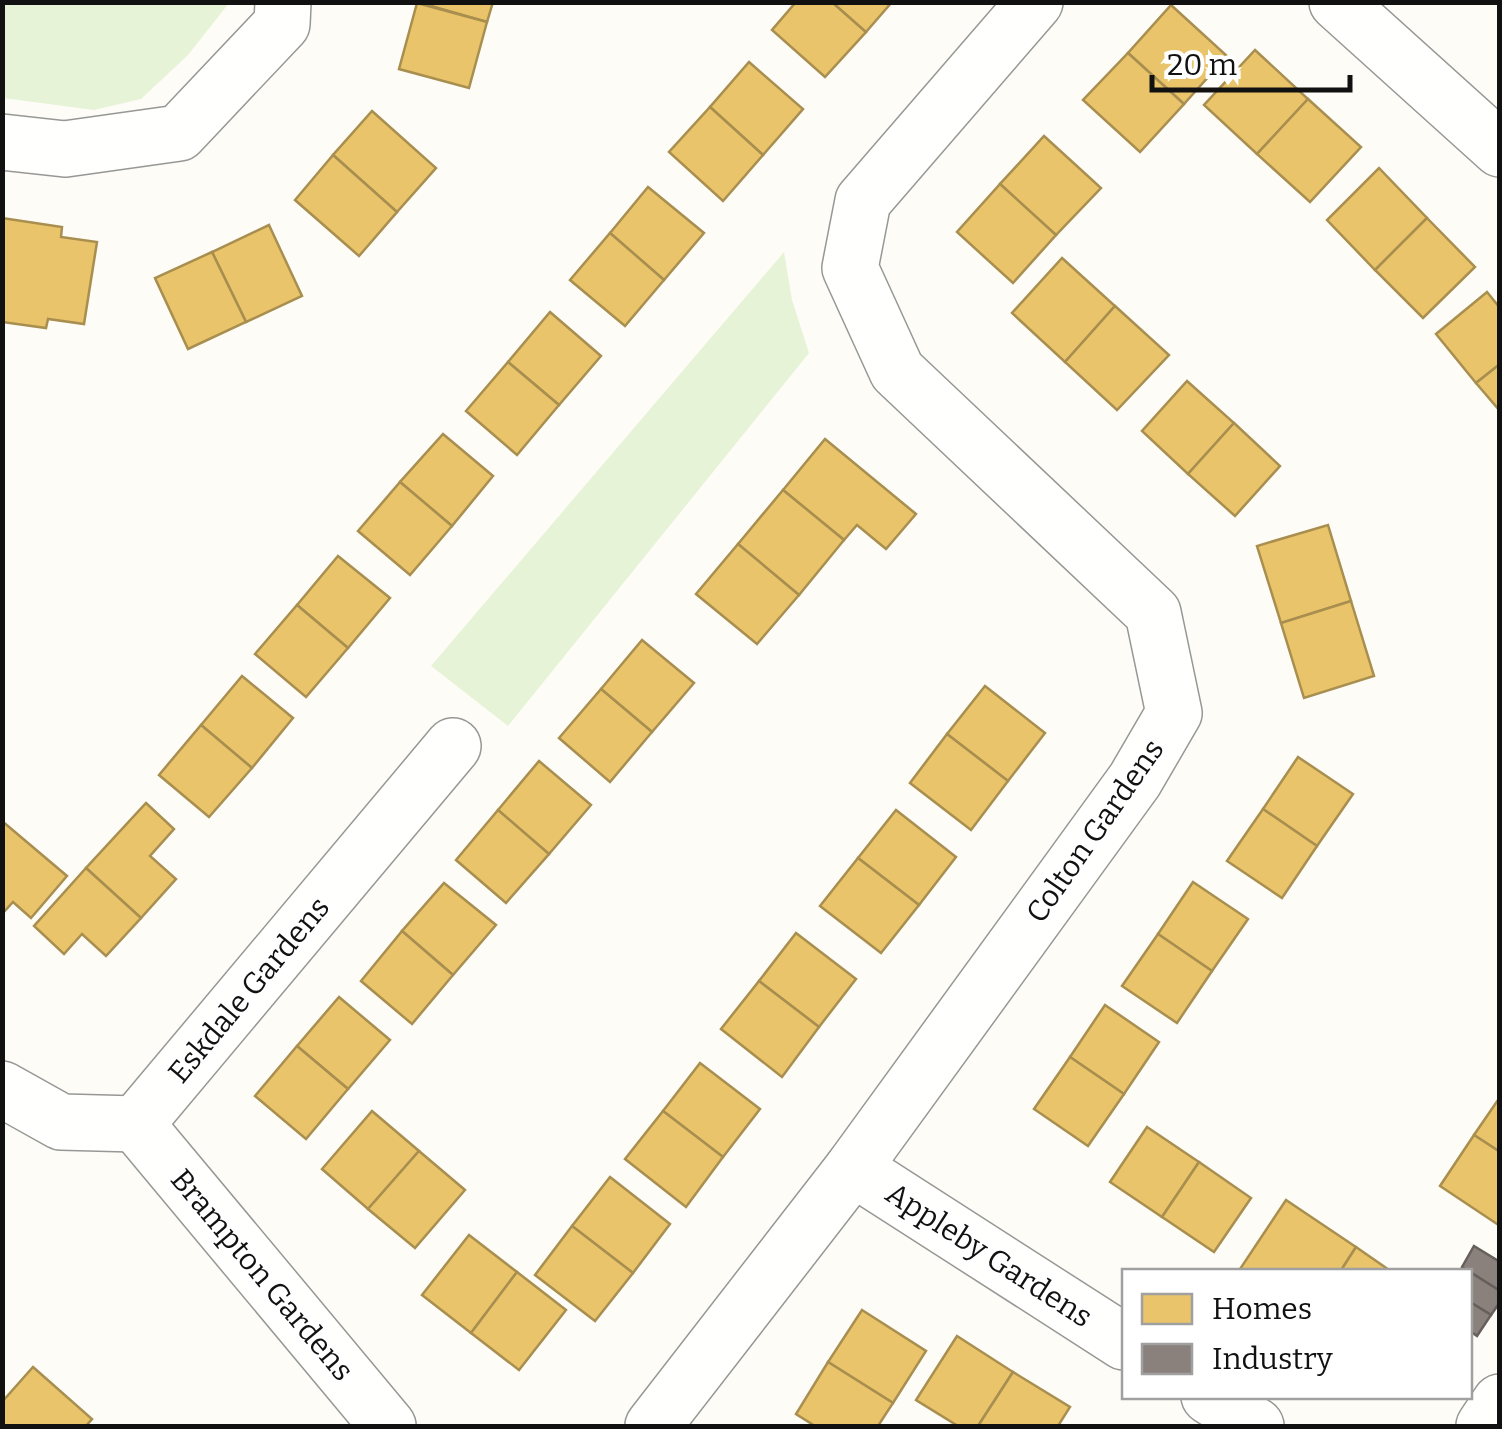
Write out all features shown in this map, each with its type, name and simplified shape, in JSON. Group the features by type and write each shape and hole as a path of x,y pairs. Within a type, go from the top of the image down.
{"street":[{"path":"2,142 66,149 179,133 282,24 283,2"},
{"name":"Colton Gardens","path":"653,1426 854,1168 1135,780 1174,714 1154,612 897,371 850,268 863,201 1036,2"},
{"path":"1337,2 1500,149"},
{"name":"Eskdale Gardens","path":"136,1124 453,746"},
{"path":"2,1088 61,1122 136,1124"},
{"name":"Brampton Gardens","path":"136,1124 388,1426"},
{"name":"Appleby Gardens","path":"854,1168 1122,1341"},
{"path":"1214,1399 1256,1426"},
{"path":"1484,1426 1500,1402"}],"green space":[{"path":"3,2 229,3 188,55 141,99 94,110 3,98"},
{"path":"784,252 792,300 809,353 508,726 431,666"}],"building: Homes":[{"path":"417,2 493,2 487,22"},
{"path":"796,2 832,2 866,32 825,77 772,30"},
{"path":"832,2 892,2 866,32"},
{"path":"417,3 487,22 469,88 399,69"},
{"path":"1171,5 1227,56 1184,104 1128,53"},
{"path":"1255,50 1308,99 1257,154 1204,105"},
{"path":"1128,53 1184,104 1140,152 1083,100"},
{"path":"749,62 803,109 763,155 710,107"},
{"path":"1308,99 1361,147 1310,202 1257,154"},
{"path":"710,107 763,155 723,201 669,152"},
{"path":"372,111 436,168 397,212 333,155"},
{"path":"1044,136 1101,188 1056,235 1000,184"},
{"path":"333,155 397,212 359,256 295,200"},
{"path":"1379,168 1427,218 1375,270 1327,220"},
{"path":"1000,184 1056,235 1013,283 957,232"},
{"path":"648,187 704,233 664,280 610,233"},
{"path":"2,218 62,227 61,237 97,242 84,324 48,319 46,328 2,322"},
{"path":"1427,218 1475,267 1423,318 1375,270"},
{"path":"269,225 302,296 246,322 212,252"},
{"path":"610,233 664,280 625,326 570,280"},
{"path":"212,252 246,322 188,349 155,278"},
{"path":"1062,258 1115,306 1065,362 1012,313"},
{"path":"1487,292 1500,308 1500,364 1476,383 1436,334"},
{"path":"1115,306 1169,355 1117,410 1065,362"},
{"path":"550,312 601,356 559,405 508,362"},
{"path":"508,362 559,405 517,455 466,411"},
{"path":"1500,364 1500,411 1476,383"},
{"path":"1187,381 1234,423 1188,474 1142,431"},
{"path":"1234,423 1280,466 1235,516 1188,474"},
{"path":"443,434 493,476 452,526 400,482"},
{"path":"825,439 916,514 886,549 857,525 844,540 783,490"},
{"path":"400,482 452,526 410,575 358,531"},
{"path":"783,490 844,540 799,595 738,544"},
{"path":"1328,525 1351,601 1281,623 1257,546"},
{"path":"738,544 799,595 757,644 696,594"},
{"path":"338,556 390,598 348,648 297,605"},
{"path":"1351,601 1374,676 1304,698 1281,623"},
{"path":"297,605 348,648 306,697 255,654"},
{"path":"642,640 694,683 652,732 601,689"},
{"path":"242,676 293,718 252,768 201,725"},
{"path":"985,686 1045,733 1008,781 947,734"},
{"path":"601,689 652,732 610,782 559,738"},
{"path":"201,725 252,768 209,817 159,775"},
{"path":"947,734 1008,781 971,830 910,783"},
{"path":"1298,757 1353,794 1317,846 1263,809"},
{"path":"539,761 591,805 549,854 498,810"},
{"path":"146,803 174,829 150,856 176,879 141,918 86,868"},
{"path":"1263,809 1317,846 1282,898 1227,861"},
{"path":"498,810 549,854 506,903 456,860"},
{"path":"896,810 956,857 919,905 858,858"},
{"path":"2,821 67,876 31,918 13,902 2,914"},
{"path":"858,858 919,905 881,953 820,906"},
{"path":"86,868 141,918 106,956 82,934 64,954 34,926"},
{"path":"1193,882 1248,919 1212,971 1158,934"},
{"path":"444,883 496,925 453,975 402,931"},
{"path":"402,931 453,975 412,1024 361,981"},
{"path":"796,933 856,979 819,1027 759,981"},
{"path":"1158,934 1212,971 1177,1023 1122,986"},
{"path":"759,981 819,1027 782,1077 721,1029"},
{"path":"339,997 390,1040 348,1089 297,1046"},
{"path":"1105,1005 1159,1042 1124,1094 1070,1057"},
{"path":"297,1046 348,1089 306,1139 255,1096"},
{"path":"1070,1057 1124,1094 1088,1146 1034,1109"},
{"path":"700,1063 760,1109 723,1157 663,1111"},
{"path":"1500,1097 1500,1152 1474,1135"},
{"path":"372,1111 419,1151 368,1209 322,1169"},
{"path":"663,1111 723,1157 686,1207 625,1159"},
{"path":"1147,1127 1199,1162 1162,1217 1110,1182"},
{"path":"1474,1135 1500,1152 1500,1226 1440,1186"},
{"path":"419,1151 465,1190 415,1248 368,1209"},
{"path":"1199,1162 1251,1198 1214,1252 1162,1217"},
{"path":"610,1177 670,1224 633,1273 572,1226"},
{"path":"1286,1200 1356,1247 1342,1269 1240,1269"},
{"path":"572,1226 633,1273 595,1321 535,1275"},
{"path":"469,1235 517,1272 471,1333 422,1295"},
{"path":"1356,1247 1388,1269 1342,1269"},
{"path":"517,1272 566,1310 519,1370 471,1333"},
{"path":"862,1310 926,1351 893,1403 828,1362"},
{"path":"957,1336 1013,1372 978,1426 958,1426 916,1400"},
{"path":"828,1362 893,1403 878,1426 815,1426 796,1414"},
{"path":"33,1367 92,1419 86,1426 2,1426 2,1402"},
{"path":"1013,1372 1070,1407 1058,1426 978,1426"}],"building: Industry":[{"path":"1474,1246 1500,1262 1500,1291 1472,1273 1472,1269 1462,1267"},
{"path":"1472,1273 1500,1291 1500,1302 1491,1315 1472,1303"},
{"path":"1472,1303 1491,1315 1477,1336 1472,1332"}]}
